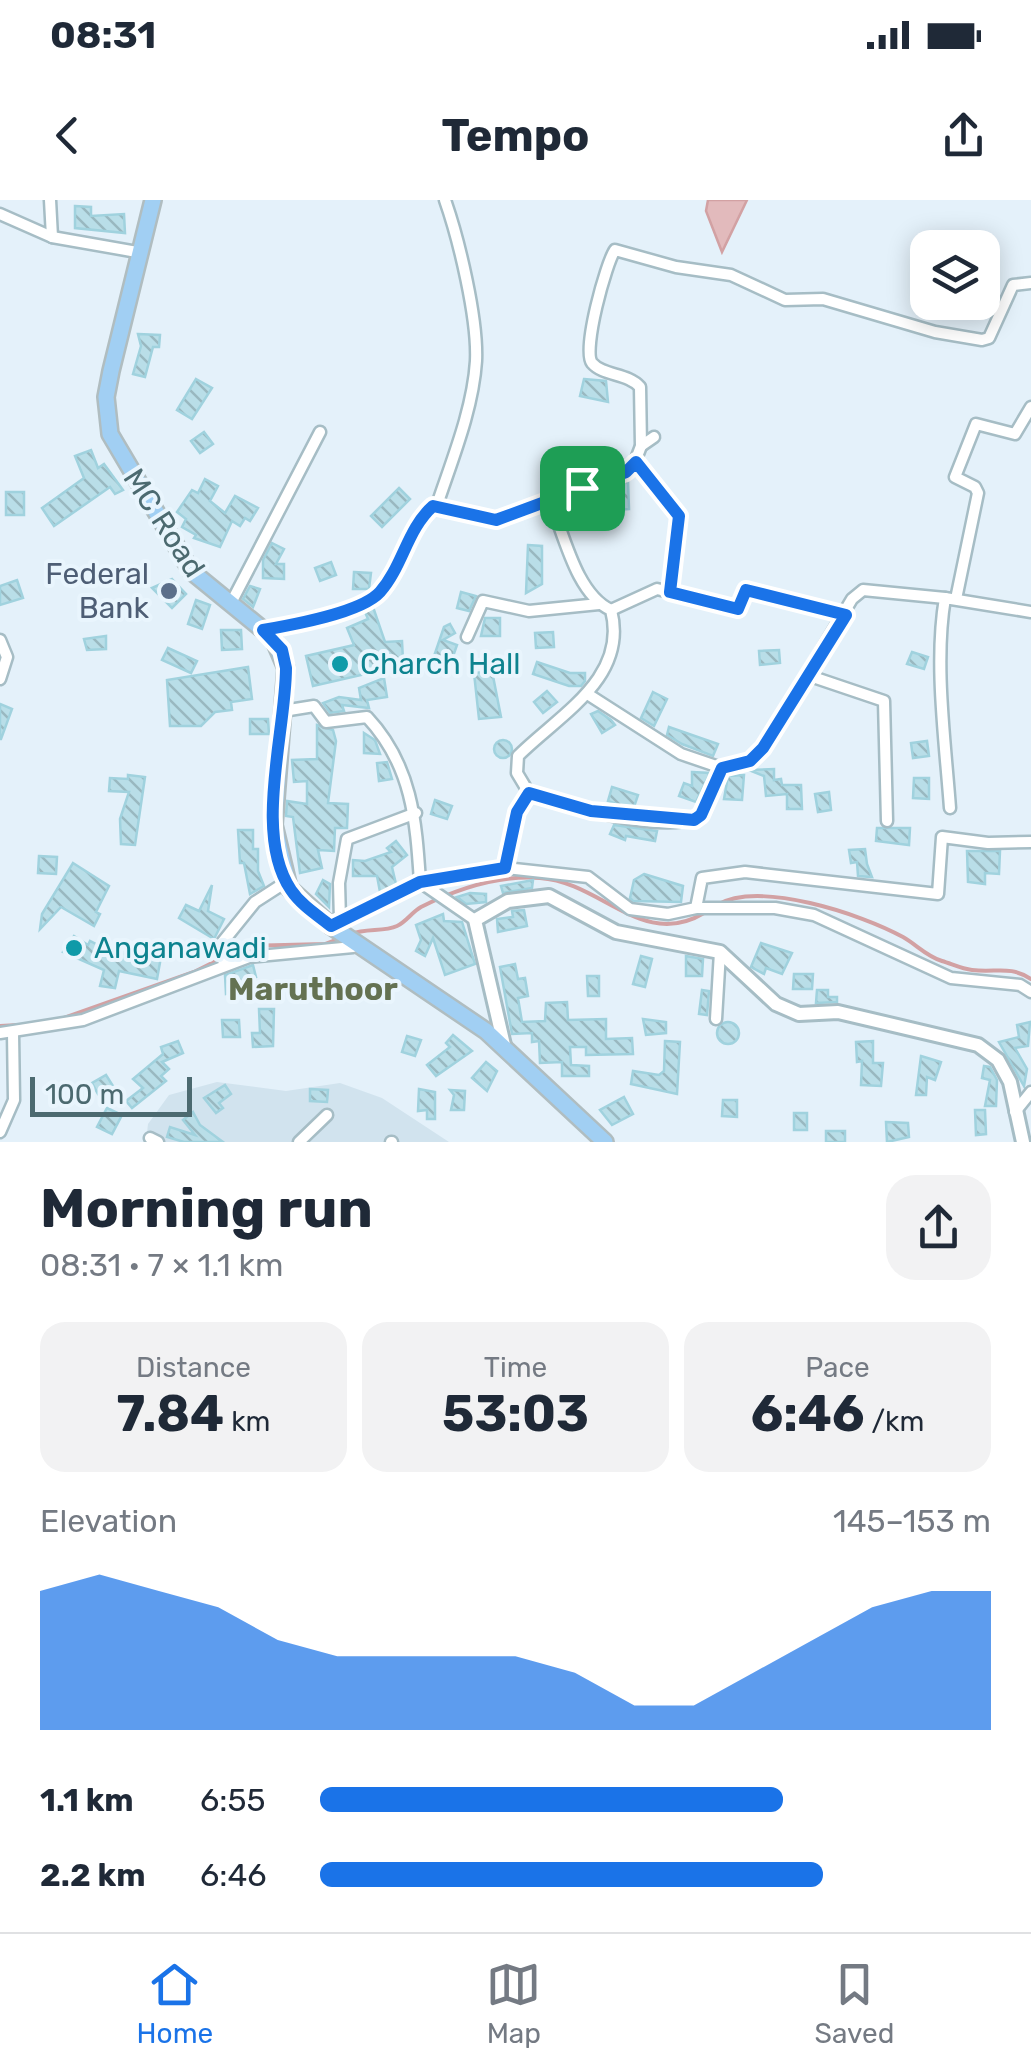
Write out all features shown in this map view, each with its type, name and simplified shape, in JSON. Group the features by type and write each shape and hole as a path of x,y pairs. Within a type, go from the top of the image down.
{"main road":[{"name":"MC Road","path":"152,200 106,397 110,434 191,571 282,650 286,668 274,825 286,882"},
{"path":"286,882 300,902 336,923 358,947 504,1046 598,1140"}],"street":[{"path":"50,200 52,238"},
{"path":"263,630 307,622 380,593 422,517 437,505 458,440 476,360 458,238 444,200"},
{"path":"0,214 52,238 137,252"},
{"path":"437,505 496,520 626,472 636,462 641,446 638,384 595,365 590,358 592,329 615,250 731,275 785,300 823,299 935,332 982,340 988,338 1013,284 1031,283"},
{"path":"950,808 944,674 936,650 978,493 975,486 959,482 956,470 976,424 1015,434 1031,407"},
{"path":"230,605 320,432"},
{"path":"641,446 654,436"},
{"path":"636,462 679,516 670,592"},
{"path":"550,501 600,604"},
{"path":"612,610 658,589 738,609 746,590 846,615"},
{"path":"589,695 681,754 722,768 750,761 763,748 846,615 852,599 863,590 950,598 1031,612"},
{"path":"467,637 483,601 529,610 600,604 612,610"},
{"path":"612,610 615,641 589,695 518,756 517,773 529,793 591,811 680,822 701,815 722,768"},
{"path":"0,640 7,657 0,679"},
{"path":"807,675 884,701 887,821"},
{"path":"283,710 314,706 326,722 368,717 394,759 416,813 420,882"},
{"path":"505,868 517,812 529,793"},
{"path":"336,923 347,839 416,813"},
{"path":"696,908 702,878 745,872 938,894 942,837 1030,842"},
{"path":"336,923 420,882 505,868 588,877 630,908 668,914 696,908 775,908 814,915 951,978 1020,985 1031,992"},
{"path":"225,964 217,950 255,902 286,882"},
{"path":"420,882 475,920 504,1046"},
{"path":"475,920 487,909 508,902 548,896 616,932 720,952 776,1004 799,1014 838,1012 978,1045 998,1060 1010,1082 1018,1138"},
{"path":"0,1033 83,1020 225,964 280,951 324,952 358,947"},
{"path":"716,1019 720,952"},
{"path":"0,1132 14,1100 13,1033"},
{"path":"1015,1112 1031,1092"},
{"path":"299,1142 327,1114"}],"shaded area":[{"path":"708,200 747,200 722,252 706,211"},
{"path":"217,1082 286,1091 340,1083 382,1098 449,1142 146,1142 148,1124 169,1095"}],"building":[{"path":"75,206 91,207 91,216 124,214 125,233 75,228"},
{"path":"138,334 160,335 159,347 153,347 145,377 133,374 141,346"},
{"path":"196,379 212,388 192,419 177,410"},
{"path":"584,379 606,381 608,402 580,396"},
{"path":"204,432 213,444 200,453 191,441"},
{"path":"91,450 98,468 104,464 123,490 115,494 110,487 54,526 42,508 84,478 75,456"},
{"path":"205,479 218,486 210,501 225,513 235,496 258,508 250,521 245,518 240,526 232,521 220,547 194,538 196,535 182,527 186,519 177,512 192,490 198,493"},
{"path":"628,480 629,509 614,510 614,484"},
{"path":"399,488 410,499 382,527 371,516"},
{"path":"6,492 24,492 24,515 6,515"},
{"path":"272,543 284,549 276,564 284,564 284,579 263,578 263,560"},
{"path":"528,545 542,546 542,584 526,593"},
{"path":"331,562 336,575 320,581 315,568"},
{"path":"354,572 371,573 369,589 353,589"},
{"name":"Federal Bank","path":"172,579 186,594 172,608 152,588"},
{"path":"17,580 23,598 0,605 0,586"},
{"path":"250,586 260,589 253,607 243,599"},
{"path":"461,592 476,596 469,611 457,608"},
{"path":"196,600 210,605 202,629 188,624"},
{"path":"373,607 385,642 402,641 403,660 385,661 383,670 313,686 306,656 354,645 347,628 368,619 365,612"},
{"path":"485,618 500,618 500,636 481,636"},
{"path":"450,624 455,633 443,640 457,645 449,668 432,662 444,627"},
{"path":"221,630 241,630 242,649 222,650"},
{"path":"553,632 554,647 536,648 535,633"},
{"path":"106,636 106,649 87,650 84,639"},
{"path":"168,648 197,661 191,673 162,660"},
{"path":"779,650 780,663 760,665 759,651"},
{"path":"912,652 928,657 924,669 907,664"},
{"path":"537,662 570,673 585,673 585,681 581,686 569,686 533,674"},
{"path":"248,667 252,699 231,702 232,710 215,712 201,726 170,726 167,680"},
{"path":"492,671 501,717 479,719 474,673"},
{"path":"384,678 387,697 367,700 369,708 342,705 344,711 330,713 323,703 339,697 361,700 359,688"},
{"path":"547,691 557,702 543,713 534,702"},
{"path":"653,692 667,699 654,726 641,718"},
{"path":"0,704 12,709 1,739 0,739"},
{"path":"598,711 615,725 602,733 591,714"},
{"path":"250,719 268,719 269,734 250,734"},
{"path":"317,725 333,730 336,741 328,803 348,804 347,828 335,828 334,851 318,850 322,868 300,873 293,817 286,816 287,801 307,804 307,781 294,782 292,760 317,759"},
{"path":"669,727 718,744 713,756 667,735"},
{"path":"364,733 375,740 380,754 364,753"},
{"path":"503,740 512,749 503,758 494,749"},
{"path":"927,741 929,756 913,758 911,743"},
{"path":"387,762 392,779 379,781 377,763"},
{"path":"774,769 774,780 781,779 782,785 801,785 802,809 787,809 787,794 766,796 764,776 749,770"},
{"path":"692,772 710,773 696,802 679,796 684,783 692,786"},
{"path":"128,775 145,777 135,845 121,844 120,819 129,792 109,791 110,778 128,779"},
{"path":"744,775 742,800 724,799 728,776"},
{"path":"914,778 929,778 929,799 913,798"},
{"path":"612,787 638,795 633,810 608,801"},
{"path":"829,792 831,810 818,812 815,794"},
{"path":"435,800 452,806 447,819 431,814"},
{"path":"614,825 657,831 655,841 626,836 625,840 610,834"},
{"path":"877,828 910,828 909,845 876,841"},
{"path":"238,830 253,830 253,849 258,849 258,871 264,886 250,894 244,863 240,863"},
{"path":"396,841 407,855 392,867 396,884 380,892 377,876 353,876 353,860 365,861 391,852 387,848"},
{"path":"865,849 872,877 858,876 857,862 851,863 849,850"},
{"path":"967,851 1000,851 999,874 985,873 985,884 968,882"},
{"path":"39,856 57,857 56,874 38,873"},
{"path":"73,863 109,886 96,912 100,914 94,926 61,907 40,929 42,914"},
{"path":"644,874 683,886 681,902 633,901 630,898 634,880"},
{"path":"323,880 330,884 329,907 316,894"},
{"path":"533,880 532,888 503,893 501,886"},
{"path":"212,885 208,911 224,919 214,939 179,918 186,905 199,911"},
{"path":"486,894 486,902 466,904 457,897"},
{"path":"524,910 527,926 498,932 497,919 513,917 512,911"},
{"path":"443,914 444,921 462,922 475,964 445,975 433,938 425,956 416,951 421,940 416,925"},
{"path":"74,936 108,950 161,957 157,979 119,971 115,988 100,986 104,970 63,952"},
{"path":"761,943 792,953 782,974 766,968 764,974 751,967"},
{"path":"641,956 652,959 645,987 633,984"},
{"path":"686,956 703,959 702,976 686,976"},
{"path":"515,964 518,979 525,978 528,996 518,998 522,1022 545,1021 546,1003 567,1002 568,1020 606,1019 606,1039 632,1038 633,1054 586,1055 586,1047 570,1047 571,1065 589,1066 589,1076 562,1076 562,1062 540,1063 539,1041 532,1042 532,1033 512,1034 500,967"},
{"path":"253,965 256,977 248,979 250,988 226,994 225,975"},
{"path":"794,974 813,974 812,989 793,989"},
{"path":"587,976 599,976 599,996 588,996"},
{"path":"702,990 709,991 707,1015 699,1014"},
{"path":"817,990 828,990 828,997 837,997 837,1002 816,1003"},
{"path":"259,1009 274,1009 273,1046 253,1047 252,1033 260,1033"},
{"path":"643,1019 666,1022 666,1033 646,1035"},
{"path":"222,1020 239,1020 240,1037 223,1037"},
{"path":"728,1022 736,1025 736,1041 728,1044 720,1041 717,1033 720,1025"},
{"path":"1030,1022 1028,1046 1015,1048 1027,1069 1024,1086 999,1042 1019,1037 1017,1025"},
{"path":"453,1035 472,1051 436,1076 427,1065 450,1047 446,1043"},
{"path":"407,1036 421,1040 415,1056 402,1052"},
{"path":"178,1041 183,1053 162,1062 169,1069 161,1076 166,1081 132,1108 126,1101 143,1088 133,1079 163,1054 161,1047"},
{"path":"665,1041 680,1042 677,1094 631,1084 633,1071 659,1075 664,1071"},
{"path":"873,1041 873,1063 883,1063 881,1086 861,1085 862,1061 857,1062 856,1042"},
{"path":"921,1056 941,1062 935,1080 927,1077 926,1095 916,1095"},
{"path":"486,1062 497,1071 487,1091 472,1078"},
{"path":"984,1066 990,1067 997,1080 996,1106 985,1106 990,1080 982,1078"},
{"path":"106,1075 113,1086 98,1094 92,1083"},
{"path":"225,1085 231,1094 219,1103 223,1108 216,1113 204,1098"},
{"path":"310,1089 328,1090 327,1102 310,1101"},
{"path":"419,1089 435,1092 435,1119 427,1119 427,1110 418,1111"},
{"path":"450,1090 465,1091 464,1110 451,1110 454,1095"},
{"path":"624,1097 633,1114 612,1125 600,1110"},
{"path":"723,1100 737,1100 737,1117 722,1116"},
{"path":"107,1108 122,1115 112,1134 97,1127"},
{"path":"975,1110 985,1110 986,1134 976,1135"},
{"path":"193,1112 200,1125 223,1142 184,1142 167,1137 170,1127 195,1135 183,1120"},
{"path":"794,1113 807,1113 807,1130 794,1130"},
{"path":"886,1122 908,1123 909,1137 887,1142"},
{"path":"826,1131 845,1131 845,1142 826,1142"}],"waterway":[{"path":"351,934 397,926 421,907 464,889 525,878 562,882 622,911 661,924 682,922 704,913"},
{"path":"717,905 758,896 810,903 885,928 931,956 957,966 1009,971 1031,979"},
{"path":"58,1020 194,972 246,946 325,944 338,939"},
{"path":"0,1026 19,1025"}],"place":[{"name":"Federal Bank","path":"169,591"},
{"name":"Charch Hall","path":"340,664"},
{"name":"Anganawadi","path":"74,948"}],"district":[{"name":"Maruthoor","path":"313,989"}],"route":[{"path":"636,462 679,516 670,592 738,609 746,590 846,615 763,748 750,761 722,768 698,819 680,822 591,811 529,793 517,812 505,868 420,882 331,926 300,902 289,888 276,850 277,770 286,668 282,650 263,630 307,622 380,593 422,517 433,506 496,520 582,488 626,472 636,462"}]}
